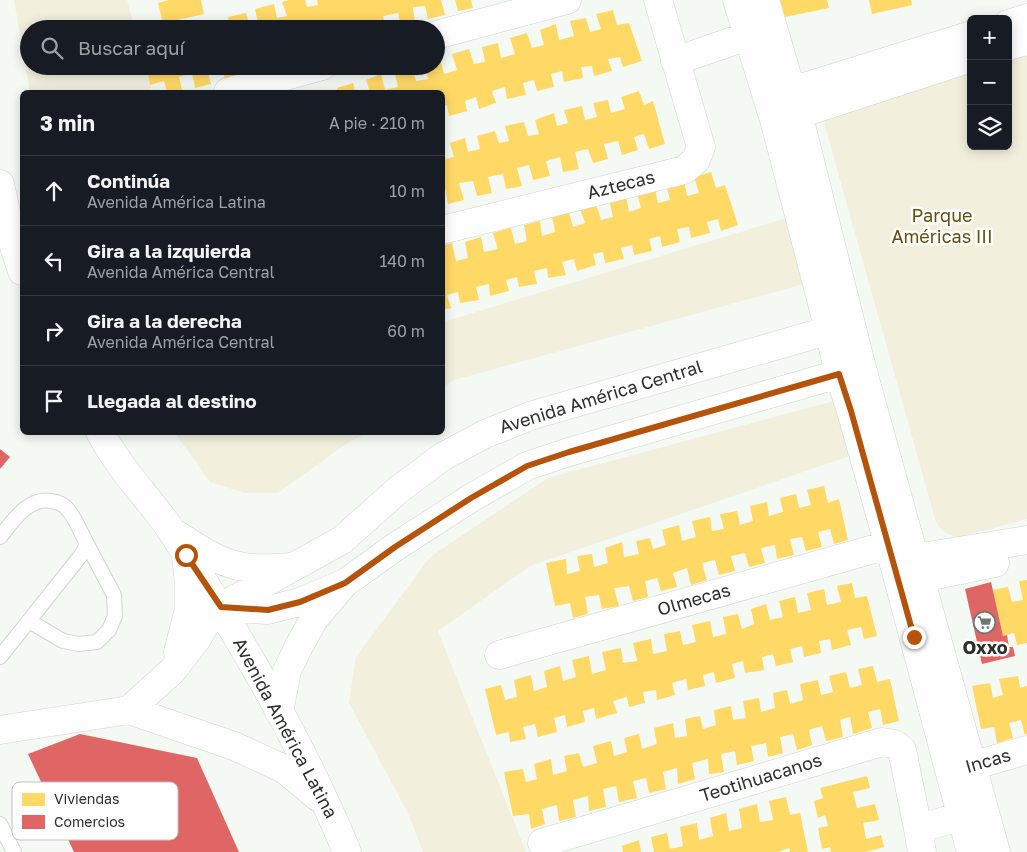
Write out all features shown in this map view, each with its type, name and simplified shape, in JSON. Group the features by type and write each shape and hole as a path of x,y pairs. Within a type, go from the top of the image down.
{"street":[{"path":"445,33 567,0"},
{"name":"Aztecas","path":"445,229 684,170 696,160 701,147 658,0"},
{"path":"738,0 748,36 783,107"},
{"path":"765,0 783,107 851,371 851,411 904,566 972,813 996,852"},
{"path":"1012,23 1027,18"},
{"path":"675,61 748,36"},
{"path":"783,107 967,37"},
{"path":"1012,45 1027,40"},
{"path":"783,107 967,59"},
{"path":"242,90 264,87 297,75"},
{"path":"0,184 20,265"},
{"name":"Avenida América Central","path":"129,710 173,670 196,640 205,624 221,607 342,540 398,490 442,457 485,434 533,414 840,327"},
{"path":"221,607 268,610 300,602 345,583 395,547 471,498 527,466 569,452 851,371"},
{"name":"Avenida América Latina","path":"102,435 116,458 172,532 221,607 327,804 347,852"},
{"name":"Avenida América Central","path":"172,532 210,555 236,565 261,568 292,567"},
{"path":"904,566 1027,540"},
{"path":"173,670 189,609 186,555"},
{"path":"904,566 1027,556"},
{"name":"Olmecas","path":"500,655 904,566"},
{"path":"279,712 287,671 299,646 314,619 345,583"},
{"path":"0,730 129,710 234,746 284,769 327,804"},
{"name":"Teotihuacanos","path":"542,844 882,742 895,744 902,750 920,840 972,813"},
{"name":"Incas","path":"960,769 1027,750"},
{"path":"971,852 972,813"}],"lane":[{"path":"0,537 18,515 31,505 44,500 59,502 68,509 114,595 115,616 109,630 97,642 79,644 63,641 29,621"},
{"path":"0,657 82,554 87,544"},
{"path":"0,824 14,852"}],"green space":[{"path":"14,0 127,0 133,20 20,20 20,34"},
{"name":"Parque Américas III","path":"1027,43 1027,519 959,537 945,532 936,522 823,119 967,60 967,150 1012,150 1012,47"},
{"path":"27,75 147,75 151,90 30,90"},
{"path":"793,216 815,281 454,380 445,386 445,321"},
{"path":"845,398 858,453 530,566 438,631 526,852 423,852 408,813 349,703 356,657 430,557 548,478"},
{"path":"176,435 362,435 343,446 278,493 245,493 210,482"}],"building: Viviendas":[{"path":"169,0 201,0 204,14 177,20 162,20 158,3"},
{"path":"305,0 307,7 318,5 317,0 441,0 445,15 428,19 425,6 413,7 415,20 400,20 398,13 383,16 384,20 258,20 255,9 274,4 277,18 287,16 282,2"},
{"path":"455,0 471,0 473,8 458,11"},
{"path":"780,0 827,0 829,8 785,17"},
{"path":"869,0 911,0 912,5 872,14"},
{"path":"613,10 617,25 629,23 642,61 623,67 620,57 608,59 612,71 594,76 592,66 581,67 583,78 564,82 562,71 551,74 554,87 537,91 534,80 523,83 526,95 507,99 505,87 492,91 496,103 479,109 476,97 465,101 467,111 449,116 447,105 445,106 445,90 385,90 398,87 395,75 414,75 416,81 428,79 427,75 445,75 457,70 452,54 469,49 474,64 485,62 482,47 498,43 501,58 515,54 510,38 527,33 532,48 544,45 540,30 556,24 559,40 574,36 570,21 586,18 590,32 601,29 596,14"},
{"path":"246,13 248,20 228,20 228,17"},
{"path":"148,75 186,75 179,77 182,90 166,90 164,81 150,85"},
{"path":"192,75 209,75 211,84 195,88"},
{"path":"224,75 241,75 241,76 225,79"},
{"path":"381,75 385,90 369,90 366,80"},
{"path":"353,83 355,90 338,90 337,88"},
{"path":"639,91 644,105 653,101 665,144 649,149 644,134 634,137 638,150 622,155 618,141 604,144 608,159 593,163 588,149 575,152 579,169 563,172 560,157 546,161 550,176 533,180 529,165 517,168 522,186 506,189 503,174 488,177 492,193 477,196 473,181 459,183 464,200 448,204 445,188 445,159 454,157 450,143 465,138 468,152 480,149 477,136 495,131 499,143 509,141 505,126 524,122 528,136 539,134 535,120 554,113 557,126 568,123 564,110 582,106 585,120 597,117 593,103 608,100 611,113 625,109 621,97"},
{"path":"711,172 716,188 725,185 738,225 721,231 718,219 707,222 710,233 691,238 689,227 677,229 680,242 662,247 660,236 649,239 652,251 634,255 632,245 621,248 624,259 605,263 603,252 593,254 596,265 577,271 574,259 562,262 566,275 548,278 547,268 534,271 537,284 519,287 517,277 506,280 509,291 490,296 489,284 476,287 479,300 460,303 458,292 447,295 451,308 445,309 445,245 452,243 456,261 468,258 465,242 481,237 484,252 498,249 493,233 511,228 515,244 527,241 524,225 540,221 542,236 555,232 552,216 569,212 573,227 585,223 580,208 596,204 601,220 613,217 609,200 626,195 629,212 641,208 637,193 655,188 658,203 670,200 666,184 684,180 687,196 699,193 694,177"},
{"path":"824,486 828,503 839,499 848,540 834,544 830,529 818,532 822,547 806,551 802,537 790,539 794,555 777,559 775,545 761,548 765,563 749,567 745,553 731,556 735,571 719,575 715,560 702,563 707,580 691,585 687,568 673,573 677,587 661,591 657,578 645,581 648,597 633,601 629,586 614,588 619,606 602,609 599,595 585,597 588,614 573,618 570,603 555,606 546,563 566,559 567,574 580,571 577,556 592,554 594,567 608,563 605,548 622,542 624,557 639,554 636,541 650,538 653,549 666,545 662,530 679,525 682,541 696,537 692,521 710,517 712,531 724,529 720,514 737,511 740,525 753,521 750,506 767,502 769,516 783,512 780,498 796,494 799,508 811,505 807,490"},
{"path":"1027,580 1027,643 1017,645 1014,633 1003,636 992,590 1008,587 1012,602 1023,600 1019,581"},
{"path":"852,583 855,598 867,596 877,636 864,639 861,627 847,630 851,645 832,650 830,639 819,641 821,653 804,657 802,646 790,649 793,662 776,666 773,654 762,657 764,670 745,673 743,661 732,664 735,678 716,683 714,672 703,675 705,686 688,690 686,679 672,683 675,695 657,700 656,690 643,692 645,703 629,707 627,697 613,701 617,713 596,719 594,708 583,711 585,722 567,727 565,715 554,718 557,732 538,737 535,724 523,727 526,739 510,742 509,732 496,735 485,689 501,685 505,700 517,697 514,680 531,675 534,691 547,687 544,671 560,666 563,681 576,677 572,660 589,656 592,674 606,670 602,652 621,648 623,663 637,661 633,643 651,639 653,654 667,651 664,634 680,631 683,645 696,642 692,625 710,621 713,637 726,634 723,617 738,614 742,629 754,624 751,609 766,604 770,620 783,617 779,601 795,597 798,613 811,610 807,593 824,589 827,605 841,602 837,586"},
{"path":"873,666 877,682 890,679 899,721 883,725 880,709 868,712 872,728 853,734 850,717 840,720 843,737 826,741 822,726 809,730 812,745 797,750 793,734 780,737 783,753 768,757 766,743 751,746 754,761 737,765 735,751 721,754 724,772 709,774 708,759 692,763 695,779 678,784 677,768 663,772 666,789 649,793 646,778 633,781 637,798 619,802 616,786 603,789 606,807 589,811 588,796 573,800 576,817 559,821 557,805 542,809 545,824 531,829 529,814 513,816 504,772 523,769 526,782 537,779 534,764 551,759 553,775 567,771 564,756 579,753 583,767 597,763 593,746 611,741 614,756 627,752 624,738 639,734 642,749 657,744 654,728 673,723 675,738 687,736 685,719 700,716 703,729 716,725 714,710 731,706 733,720 746,718 743,701 759,698 761,712 775,708 773,693 787,690 790,704 803,700 800,684 818,680 821,695 833,692 829,676 846,672 850,688 862,685 858,669"},
{"path":"1018,676 1020,688 1027,686 1027,734 1025,735 1021,720 1009,723 1013,738 997,743 994,727 981,729 972,686 990,683 993,698 1003,695 999,679"},
{"path":"867,776 870,788 853,792 857,808 875,804 879,820 863,823 866,839 881,835 884,847 866,852 831,852 830,847 822,849 818,828 828,826 825,815 818,818 814,801 823,798 820,788"},
{"path":"786,797 790,815 800,813 808,852 790,852 789,848 778,852 654,852 651,837 667,833 670,849 683,846 680,827 697,823 699,840 713,836 710,818 726,813 729,831 742,828 739,809 757,804 760,822 773,820 769,801"},
{"path":"639,840 641,852 623,852 622,846"}],"building: Comercios":[{"path":"0,449 10,457 0,469"},
{"path":"991,582 1003,636 1007,635 1009,647 1013,647 1015,656 982,664 965,589"},
{"path":"80,734 197,758 239,852 74,852 68,840 178,840 178,782 41,782 28,754"}],"place":[{"name":"Oxxo","path":"985,623"}],"route":[{"path":"186,555 221,607 268,610 300,602 345,583 395,547 471,498 527,466 569,452 839,374 914,637"}]}
